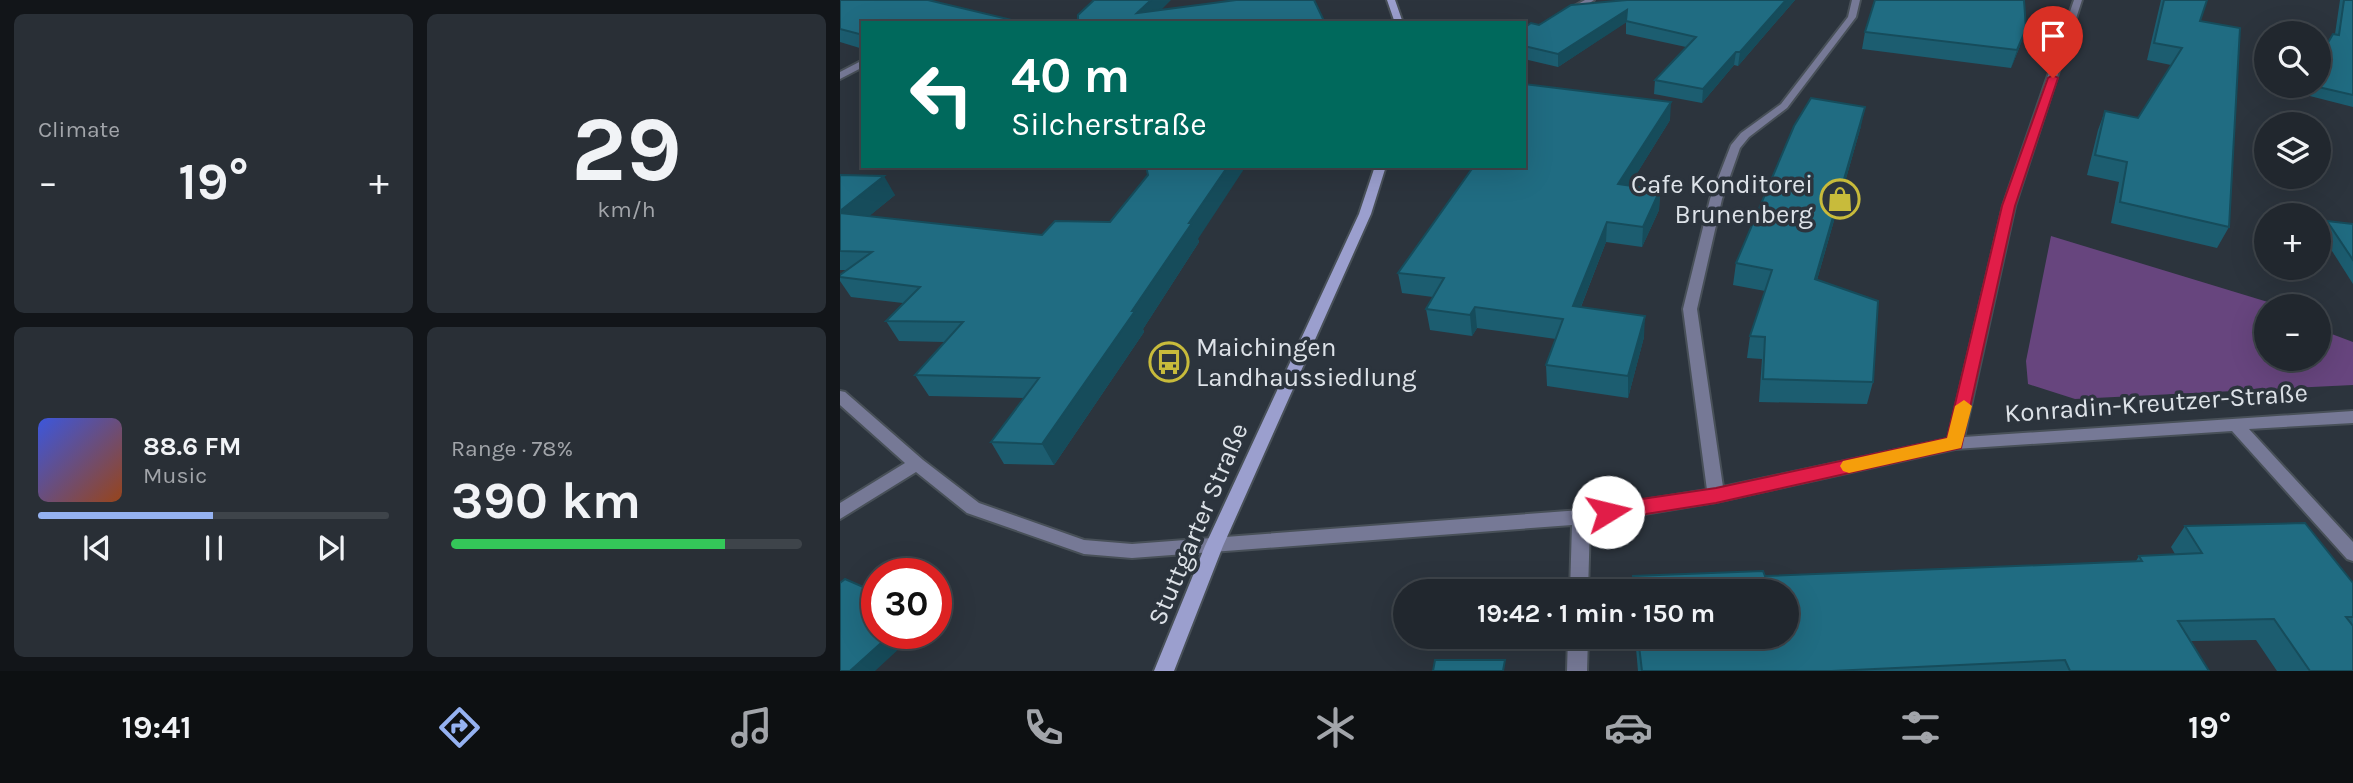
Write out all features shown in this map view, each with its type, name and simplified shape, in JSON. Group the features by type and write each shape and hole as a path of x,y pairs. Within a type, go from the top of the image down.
{"main road":[{"path":"1391,0 1398,21"},
{"name":"Stuttgarter Straße","path":"1164,671 1214,546 1365,214 1380,168"}],"street":[{"path":"1555,21 1590,0"},
{"path":"1716,495 1690,309 1716,200 1735,146 1784,106 1852,17 1856,0"},
{"path":"1955,443 2009,206 2078,0"},
{"path":"840,76 861,64"},
{"name":"Konradin-Kreutzer-Straße","path":"840,396 917,464 973,508 1084,547 1132,551 1581,516 1716,495 1955,443 2353,417"},
{"path":"2234,423 2353,554"},
{"path":"840,512 917,464"},
{"path":"1579,579 1581,516"},
{"path":"1577,671 1578,649"}],"shaded area":[{"path":"2051,236 2254,298 2254,371 2331,371 2331,334 2353,342 2353,385 2075,399 2028,384 2026,361"}],"building":[{"path":"840,0 928,0 1016,21 861,21 861,34 840,29"},
{"path":"1094,0 1151,0 1137,13 1236,0 1314,0 1324,21 1078,21 1078,15"},
{"path":"1627,0 1786,0 1703,89 1655,80 1696,37 1626,21 1627,10 1558,54 1526,46 1526,27 1531,23 1539,25 1571,5"},
{"path":"1875,0 2024,0 2026,29 2017,50 1865,32"},
{"path":"2164,0 2207,0 2200,21 2240,28 2229,227 2120,202 2127,162 2095,155 2105,111 2138,118 2182,48 2154,43"},
{"path":"2344,0 2353,0 2353,95 2331,90 2331,37 2333,34 2339,35"},
{"path":"1526,84 1671,102 1618,184 1660,190 1643,227 1607,222 1573,306 1645,316 1628,376 1546,365 1563,319 1475,307 1470,315 1426,309 1444,278 1398,273 1473,168 1526,168"},
{"path":"1811,98 1865,107 1815,279 1878,301 1873,382 1763,379 1765,337 1750,336 1772,270 1736,263 1794,126"},
{"path":"1146,168 1227,168 1132,311 1135,311 1042,444 991,442 1039,378 915,375 963,322 886,321 920,287 840,277 872,252 840,251 840,213 1042,235 1055,221 1110,222 1148,175"},
{"path":"840,175 884,176 840,211"},
{"path":"2331,221 2353,224 2353,260 2331,227"},
{"path":"2305,523 2353,583 2353,617 2346,617 2353,626 2353,671 2310,671 2274,619 2178,621 2209,671 2070,671 2065,660 1832,671 1642,671 1639,649 1799,649 1799,579 1633,579 1633,576 1763,571 1765,576 2142,561 2139,556 2202,553 2185,526"},
{"path":"845,579 861,586 861,649 874,649 850,671 840,671 840,583"},
{"path":"1435,660 1505,660 1503,671 1433,671"}],"slow traffic":[{"path":"1849,466 1955,443 1964,406"}],"place":[{"name":"Cafe Konditorei Brunenberg","path":"1840,199"},
{"name":"Maichingen Landhaussiedlung","path":"1169,362"}],"route":[{"path":"1608,512 1716,495 1955,443 2009,206 2053,78"}]}
